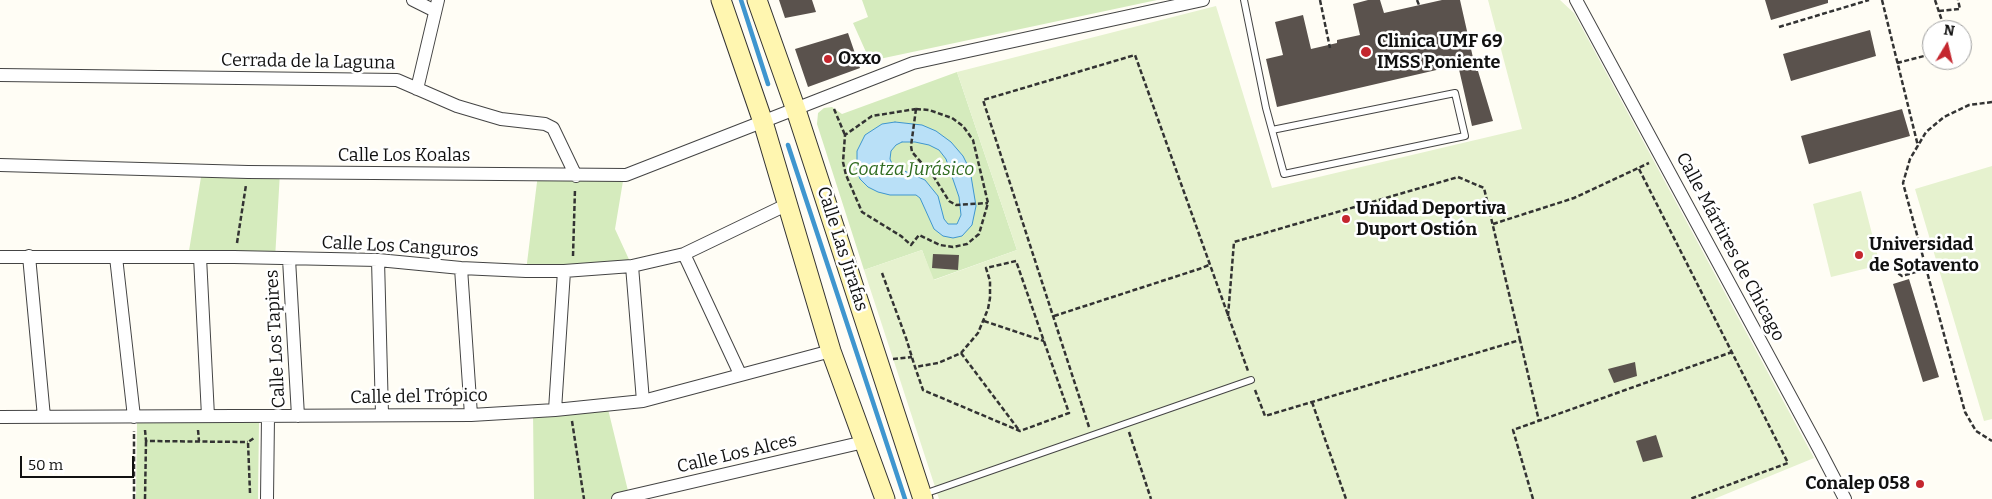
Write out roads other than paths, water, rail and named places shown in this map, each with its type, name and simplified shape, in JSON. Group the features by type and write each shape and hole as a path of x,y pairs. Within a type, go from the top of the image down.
{"main road":[{"path":"721,0 763,122 786,206 831,351 885,499"},
{"name":"Calle Las Jirafas","path":"757,0 796,110 923,497"}],"street":[{"path":"413,0 437,6 417,89"},
{"name":"Calle Los Koalas","path":"0,165 248,172 626,175 913,63 1203,0"},
{"name":"Calle Mártires de Chicago","path":"1576,0 1662,156 1845,499"},
{"name":"Cerrada de la Laguna","path":"0,75 397,80 457,106 501,120 545,124 554,128 576,176"},
{"name":"Calle Los Canguros","path":"0,257 116,256 378,260 526,272 632,266 684,254 786,206"},
{"path":"684,254 740,374"},
{"path":"29,256 44,418"},
{"path":"116,256 139,417"},
{"path":"200,257 208,416"},
{"name":"Calle Los Tapires","path":"289,259 298,416"},
{"path":"378,260 382,414"},
{"path":"632,266 643,401"},
{"path":"460,268 471,415"},
{"path":"555,410 569,270"},
{"name":"Calle del Trópico","path":"0,417 471,415 570,409 643,401 831,351"},
{"path":"267,499 268,417"},
{"name":"Calle Los Alces","path":"618,499 864,442"}],"lane":[{"path":"1244,0 1272,130 1284,174 1465,136 1455,93 1272,130"},
{"path":"923,497 1092,435 1251,380"}],"water":[{"path":"895,122 922,125 936,131 951,142 963,156 970,170 976,206 972,225 962,236 953,238 943,236 934,229 920,198 916,195 890,195 878,192 868,187 860,179 857,171 857,151 865,135 882,124","holes":["902,142 929,145 939,150 946,159 959,197 961,215 957,224 948,224 944,219 938,196 925,180 893,166 890,159 891,151 896,145"]}],"waterway":[{"path":"741,0 768,84"},
{"path":"788,145 905,499"}],"place":[{"name":"Clinica UMF 69 IMSS Poniente","path":"1366,52"},
{"name":"Oxxo","path":"828,59"},
{"name":"Unidad Deportiva Duport Ostión","path":"1346,219"},
{"name":"Universidad de Sotavento","path":"1859,255"},
{"name":"Conalep 058","path":"1920,484"}],"park label":[{"name":"Coatza Jurásico","path":"911,170"}]}
